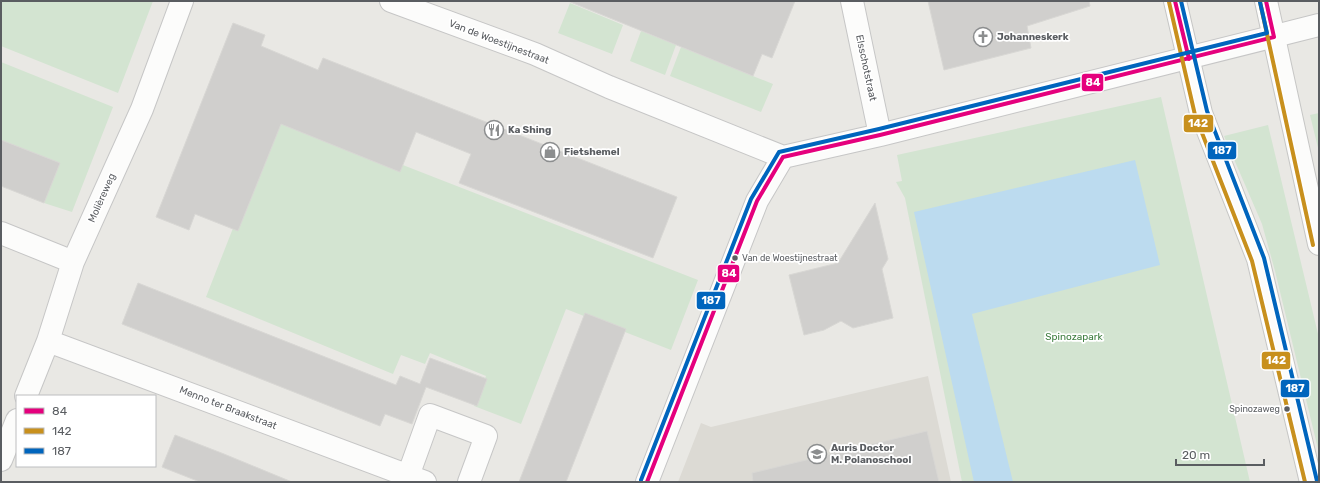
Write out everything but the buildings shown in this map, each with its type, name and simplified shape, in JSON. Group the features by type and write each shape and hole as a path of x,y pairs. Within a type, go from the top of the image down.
{"street":[{"name":"Molièreweg","path":"26,395 48,341 73,262 142,109 182,1"},
{"name":"Van de Woestijnestraat","path":"391,1 535,54 609,87 783,158"},
{"name":"Elsschotstraat","path":"852,1 880,135"},
{"path":"1175,1 1201,113 1258,259 1311,482"},
{"path":"1266,1 1319,244"},
{"path":"647,482 757,201 783,158 1274,38 1319,25"},
{"path":"1,233 73,262"},
{"name":"Menno ter Braakstraat","path":"48,341 416,479 430,415 486,436 469,482"},
{"path":"1,460 16,422"}],"shaded area":[{"name":"Auris Doctor M. Polanoschool","path":"928,376 951,482 678,482 701,423 711,427"}],"green space":[{"path":"1,1 153,1 118,93 1,46"},
{"path":"570,3 623,25 612,54 558,33"},
{"path":"641,31 676,45 665,75 630,61"},
{"path":"681,47 773,84 761,112 670,76"},
{"path":"1,62 113,107 72,212 44,203 60,163 1,140"},
{"name":"Spinozapark","path":"1161,97 1250,482 962,482 905,198 896,182 902,181 897,155"},
{"path":"1319,113 1319,152 1310,115"},
{"path":"277,116 698,280 671,350 566,309 521,424 474,406 486,376 430,353 425,364 401,355 393,374 206,297"},
{"path":"1268,125 1319,338 1319,453 1275,271 1262,224 1224,136"}],"water":[{"path":"1135,160 1160,265 972,314 1013,482 974,482 914,212"}],"transit line":[{"name":"84","path":"1175,1 1189,59"},
{"name":"187","path":"1181,1 1207,111 1264,258 1317,481"},
{"name":"84","path":"647,482 757,201 783,157 880,135 1274,37 1266,1"},
{"name":"142","path":"1169,2 1195,115 1252,261 1305,482"},
{"name":"142","path":"1260,2 1313,245"},
{"name":"187","path":"641,480 751,199 779,152 879,129 1267,33 1260,2"}],"place":[{"name":"Johanneskerk","path":"983,37"},
{"name":"Ka Shing","path":"494,130"},
{"name":"Fietshemel","path":"550,152"},
{"name":"Van de Woestijnestraat","path":"735,258"},
{"name":"Spinozaweg","path":"1287,409"},
{"name":"Auris Doctor M. Polanoschool","path":"817,454"}]}
